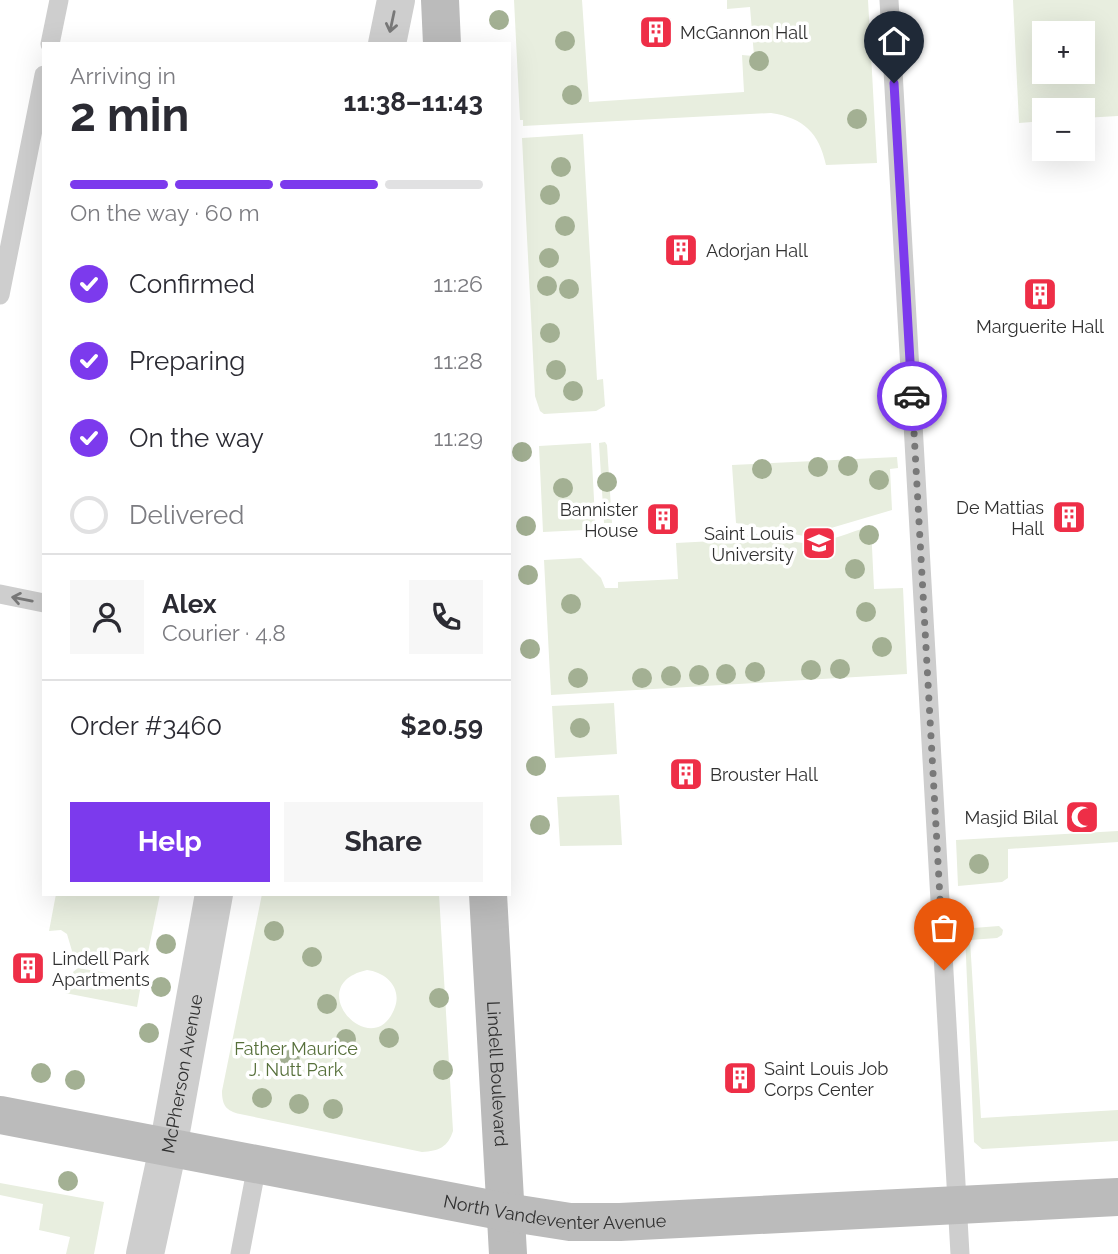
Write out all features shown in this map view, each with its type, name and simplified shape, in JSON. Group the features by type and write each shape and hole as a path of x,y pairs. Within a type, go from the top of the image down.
{"main road":[{"path":"440,0 442,42"},
{"name":"Lindell Boulevard","path":"488,896 508,1254"},
{"name":"North Vandeventer Avenue","path":"0,1115 506,1212 591,1223 1118,1197"}],"street":[{"path":"387,42 397,0"},
{"name":"McPherson Avenue","path":"145,1254 169,1148 214,896"}],"lane":[{"path":"50,42 59,0"},
{"path":"889,0 960,1254"},
{"path":"0,295 42,85"},
{"path":"0,594 42,603"},
{"path":"240,1253 257,1165"}],"green space":[{"path":"514,0 582,0 589,102 744,92 742,55 754,56 750,7 727,9 727,0 868,0 877,163 826,165 819,144 808,129 793,119 771,113 523,126 523,120 520,120"},
{"path":"1013,0 1118,0 1118,116 1095,117 1095,98 1032,98 1032,122 1019,123"},
{"path":"583,134 597,380 603,379 605,406 596,411 544,414 540,411 535,396 522,138"},
{"path":"605,442 612,523 604,523 599,443"},
{"path":"591,443 596,537 586,538 584,530 543,532 539,446"},
{"path":"897,457 898,468 890,469 892,510 804,536 736,523 732,465"},
{"path":"871,526 874,589 903,588 907,674 551,695 544,560 581,558 601,578 605,588 618,588 618,582 678,579 676,543 724,543 761,534 811,543"},
{"path":"614,703 617,754 555,758 552,706"},
{"path":"619,795 622,845 560,846 557,797"},
{"path":"1118,831 1118,842 1008,849 1008,878 1002,882 958,886 956,840"},
{"path":"56,896 160,896 145,967 81,957 71,959 72,951 67,934 61,930 49,931"},
{"name":"Father Maurice J. Nutt Park","path":"262,896 439,896 453,1131 445,1144 433,1151 422,1152 240,1114 226,1107 222,1091","holes":["367,970 380,974 394,987 397,1000 395,1007 385,1023 372,1028 359,1025 348,1016 340,1004 340,990 348,978"]},
{"path":"999,926 1003,930 1002,935 997,938 970,940 981,1118 1118,1110 1118,1141 982,1149 974,1142 965,934 973,928"},
{"path":"78,968 142,979 137,1007 65,993 66,985 76,978 73,972"},
{"path":"0,1183 104,1202 94,1254 66,1254 70,1237 39,1230 43,1204 0,1195"}],"way so far":[{"path":"912,396 944,970"}],"place":[{"name":"McGannon Hall","path":"656,32"},
{"name":"Adorjan Hall","path":"681,250"},
{"name":"Marguerite Hall","path":"1040,294"},
{"name":"De Mattias Hall","path":"1069,517"},
{"name":"Bannister House","path":"663,519"},
{"name":"Saint Louis University","path":"819,543"},
{"name":"Brouster Hall","path":"686,774"},
{"name":"Masjid Bilal","path":"1082,817"},
{"name":"Lindell Park Apartments","path":"28,968"},
{"name":"Saint Louis Job Corps Center","path":"740,1078"}],"route":[{"path":"894,83 912,396"}]}
